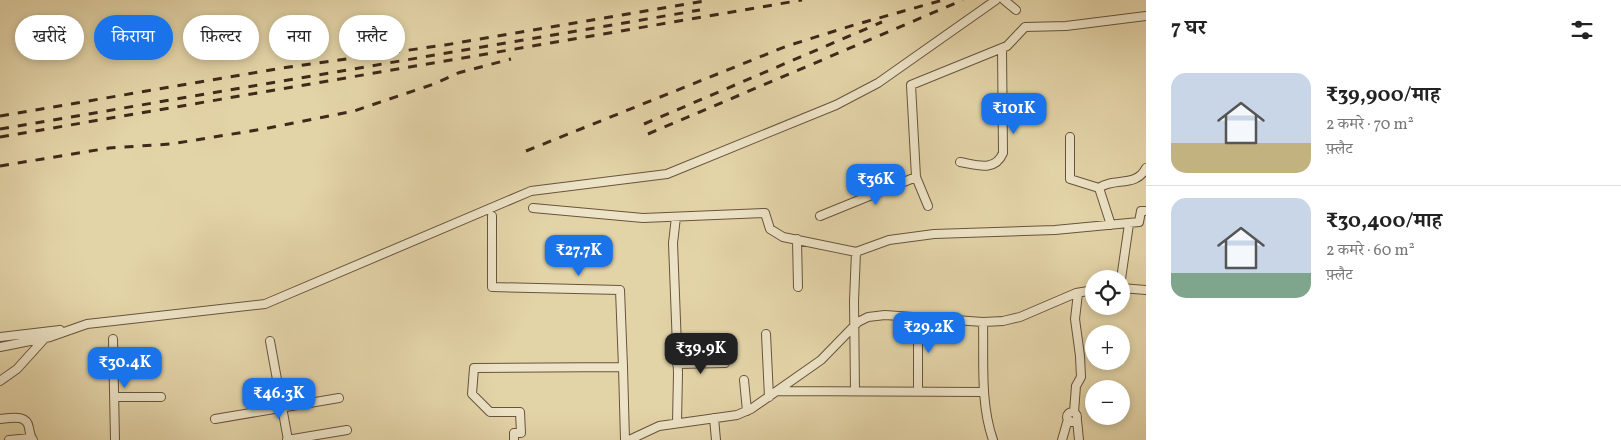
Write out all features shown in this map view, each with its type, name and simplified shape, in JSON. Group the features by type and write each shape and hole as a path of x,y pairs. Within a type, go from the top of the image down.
{"street":[{"path":"0,347 45,338 87,324 265,304 532,191 667,174 836,105 870,87 996,0"},
{"path":"1004,0 1016,10"},
{"path":"928,206 916,178 911,85 1007,46 1025,27 1066,26 1146,16"},
{"path":"960,162 994,165 1000,161 1003,153 1002,48"},
{"path":"1070,138 1070,179 1099,188"},
{"path":"1099,188 1104,184 1134,180 1144,173 1146,168"},
{"path":"820,216 916,178"},
{"path":"1099,188 1111,225"},
{"path":"533,208 643,218 765,213 770,229 783,236 856,252 890,240 934,234 1055,230 1129,224 1138,222 1141,211 1146,210"},
{"path":"492,216 492,287 620,290 625,440"},
{"path":"676,217 673,243 677,422"},
{"path":"1122,270 1129,224"},
{"path":"797,240 798,287"},
{"path":"855,391 856,252"},
{"path":"1130,289 1146,290"},
{"path":"629,440 659,426 737,415 747,411 821,360 854,325 868,316 885,315 983,322 1003,321 1085,292"},
{"path":"1078,293 1075,319 1081,377 1076,386 1076,416 1079,440"},
{"path":"918,318 918,391"},
{"path":"983,322 984,392 987,424 993,440"},
{"path":"0,337 75,328"},
{"path":"766,334 768,397"},
{"path":"0,380 17,369 45,338"},
{"path":"113,339 115,440"},
{"path":"270,341 288,440 347,430"},
{"path":"677,364 725,363"},
{"path":"514,440 514,433 521,433 520,412 490,412 472,394 474,368 623,367"},
{"path":"744,380 747,411"},
{"path":"777,391 984,392"},
{"path":"114,397 161,398"},
{"path":"215,420 339,398"},
{"path":"1062,440 1068,419 1073,422 1076,416"},
{"path":"0,419 19,418 26,420 29,425 32,439 9,440"},
{"path":"714,418 716,440"}],"railway":[{"path":"0,116 282,68 445,45 710,0"},
{"path":"0,137 802,0"},
{"path":"526,151 787,46 943,0"},
{"path":"648,134 963,0"},
{"path":"0,129 700,10"},
{"path":"644,124 882,22"},
{"path":"0,166 109,148 171,144 263,129 354,111 434,84 458,73 511,59"}]}
